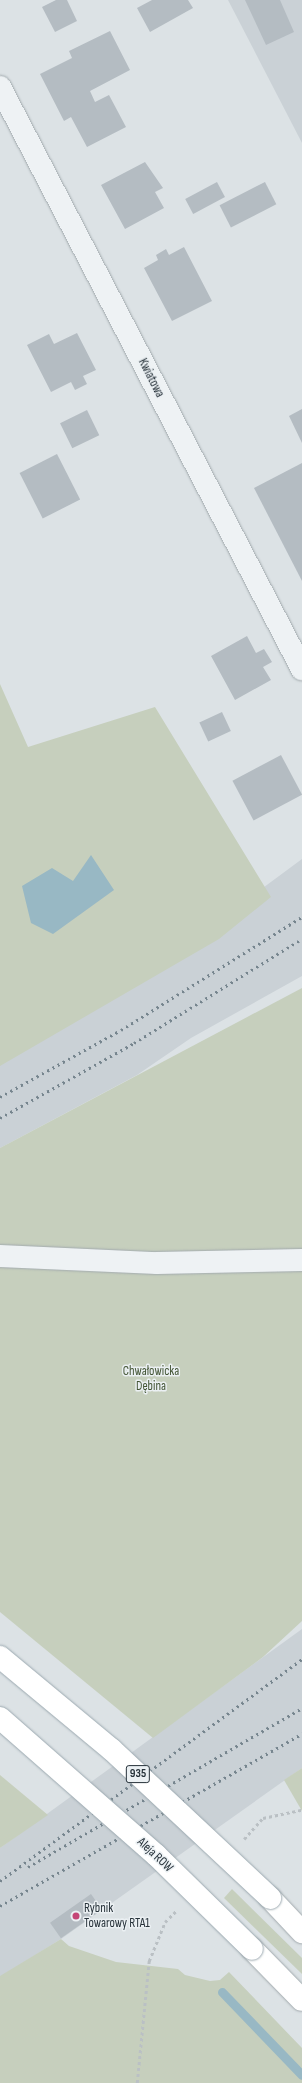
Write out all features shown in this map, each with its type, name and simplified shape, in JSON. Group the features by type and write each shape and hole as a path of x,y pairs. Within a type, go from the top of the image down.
{"main road":[{"name":"935","path":"0,1657 111,1749 270,1898 302,1932"},
{"name":"Aleja ROW","path":"0,1718 156,1854 302,2000"}],"street":[{"name":"Kwiatowa","path":"0,87 302,669"},
{"path":"0,1256 157,1263 302,1260"}],"shaded area":[{"path":"228,0 302,0 302,143"},
{"path":"302,859 302,976 191,1038 137,1075 0,1148 0,1057 153,969"},
{"path":"302,1629 302,1768 61,1939 0,1977 0,1848"}],"green space":[{"path":"0,684 28,747 155,707 271,897 219,939 0,1066"},
{"name":"Chwałowicka Dębina","path":"302,988 302,1621 263,1657 153,1738 0,1612 0,1148"},
{"path":"302,1768 302,1811 284,1780"},
{"path":"0,1775 48,1815 0,1848"},
{"path":"232,1889 302,1958 302,1974 224,1898"},
{"path":"61,1939 69,1946 116,1962 178,1969 185,1975 210,1981 220,1980 229,1972 302,2048 302,2083 0,2083 0,1976"}],"water":[{"path":"91,855 114,890 53,934 31,923 22,886 52,868 73,881"}],"building":[{"path":"56,0 67,0 77,21 55,32 42,7"},
{"path":"152,0 188,0 193,8 150,32 137,8"},
{"path":"245,0 280,0 294,32 266,45"},
{"path":"110,31 130,70 90,91 95,102 109,95 126,127 87,147 71,117 64,121 40,74 72,58 69,51"},
{"path":"145,162 163,188 155,192 164,208 125,229 101,185"},
{"path":"217,182 225,197 193,214 185,199"},
{"path":"265,182 276,204 231,227 220,205"},
{"path":"184,247 212,301 172,321 144,268 158,260 156,255 166,249 169,255"},
{"path":"77,333 96,370 83,376 87,384 75,390 71,382 51,392 27,345 49,334 54,344"},
{"path":"302,409 302,443 289,416"},
{"path":"87,410 99,435 72,448 60,423"},
{"path":"57,454 80,499 43,519 20,473"},
{"path":"302,463 302,581 254,488"},
{"path":"247,636 256,653 264,649 272,662 263,667 271,680 235,700 211,656"},
{"path":"222,712 231,731 208,742 199,723"},
{"path":"281,755 302,795 254,821 232,781"},
{"name":"Rybnik Towarowy RTA1","path":"91,1894 102,1910 61,1938 50,1923"}],"waterway":[{"path":"222,1992 302,2075"}],"railway":[{"path":"0,1097 121,1030 302,917"},
{"path":"0,1118 134,1043 302,939"},
{"path":"0,1881 302,1659"},
{"path":"28,1867 302,1708"},
{"path":"0,1906 302,1734"}],"place":[{"name":"Rybnik Towarowy RTA1","path":"76,1916"}]}
